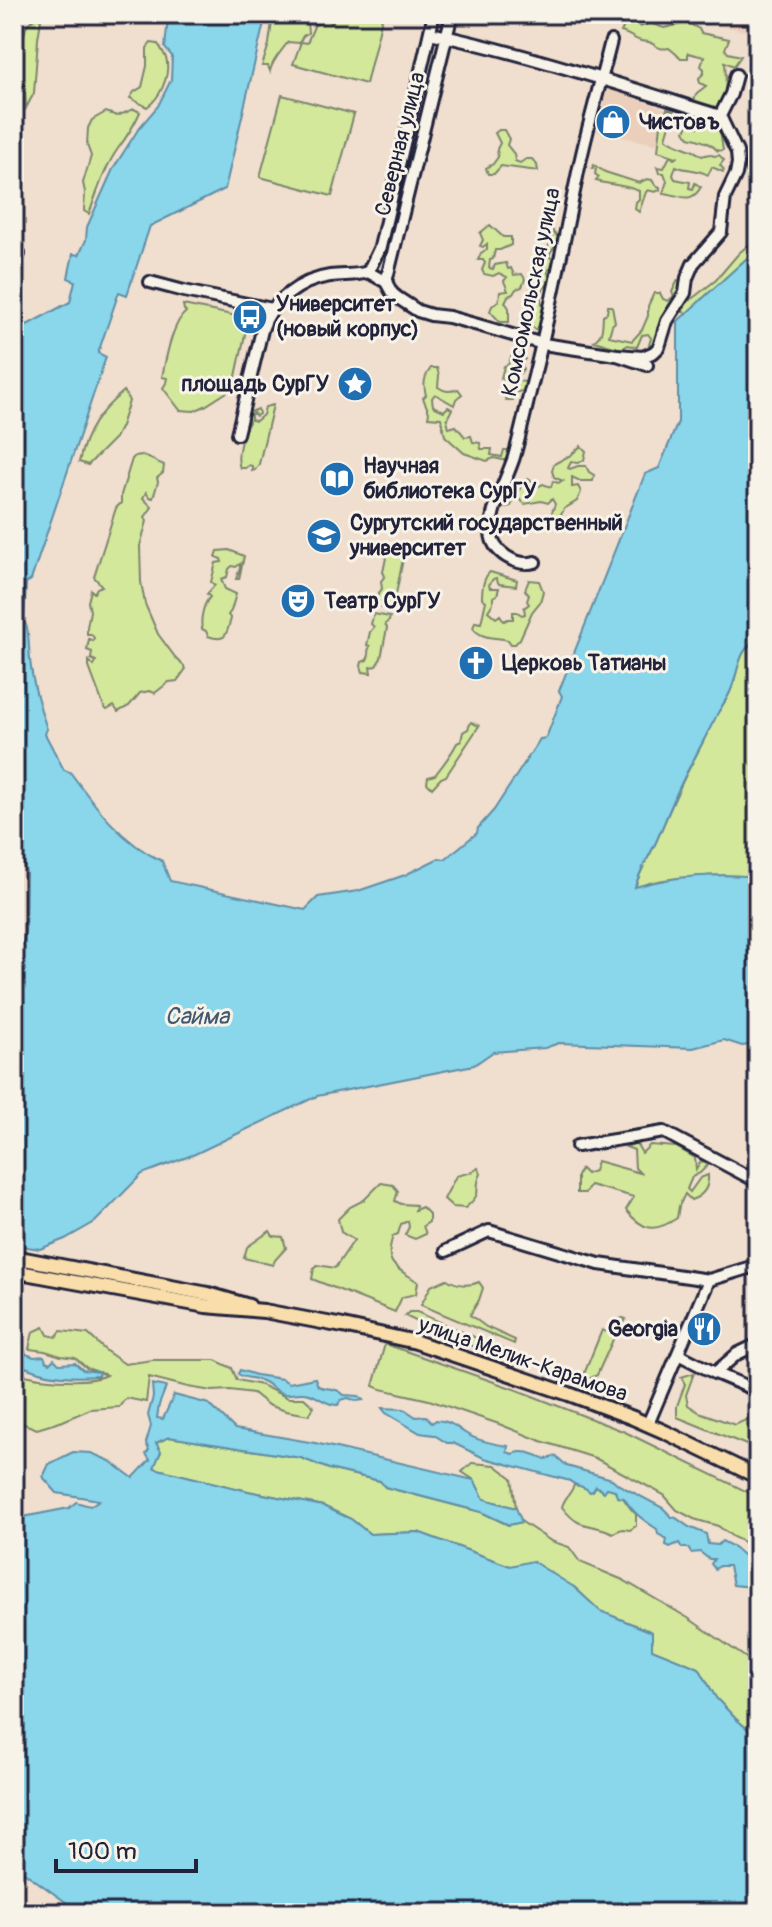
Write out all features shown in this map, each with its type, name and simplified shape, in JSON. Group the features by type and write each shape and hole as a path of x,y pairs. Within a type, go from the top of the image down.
{"main road":[{"name":"улица Мелик-Карамова","path":"14,1257 208,1294 264,1311"},
{"name":"улица Мелик-Карамова","path":"14,1271 206,1306 264,1311 439,1348 648,1424 758,1477"}],"street":[{"path":"368,272 380,247 434,14"},
{"name":"Северная улица","path":"386,282 452,14"},
{"path":"237,434 265,318 293,291 319,278 368,272 386,282 392,293 418,311 543,344 643,357 659,347 667,321 685,293 693,264 721,232 725,197 738,163 737,152 720,116 601,78 430,33"},
{"name":"Комсомольская улица","path":"535,562 525,565 508,558 498,549 491,534 492,519 514,456 543,344 577,176 611,41"},
{"path":"720,116 736,75"},
{"path":"150,282 272,309"},
{"path":"617,355 647,365"},
{"path":"577,1146 664,1132 758,1182"},
{"path":"446,1251 489,1231 599,1264 709,1280 758,1265"},
{"path":"648,1424 709,1280"},
{"path":"715,1373 737,1354 758,1344"},
{"path":"678,1354 758,1391"}],"shaded area":[{"path":"673,14 758,14 758,34 718,25"},
{"path":"607,89 669,110 660,145 598,132"}],"green space":[{"path":"273,14 333,14 330,23 336,14 383,14 366,84 293,64 301,42 307,43 315,24 320,23 307,22 308,33 299,43 288,42 270,71 268,66 262,66"},
{"path":"631,14 640,27 650,23 664,28 690,24 701,33 729,39 725,49 728,53 741,56 734,66 725,62 725,92 718,108 710,109 694,100 706,86 700,83 699,78 704,73 701,66 704,57 688,53 688,58 681,58 669,48 660,48 621,32 623,17"},
{"path":"39,16 34,93 26,108 25,89 21,81 21,46 27,24"},
{"path":"151,43 158,44 162,50 167,68 160,93 147,107 130,98 142,87 147,48"},
{"path":"282,95 354,114 332,196 260,177"},
{"path":"134,109 140,112 108,165 89,214 84,211 83,183 91,156 87,145 88,128 92,120 106,112 117,116"},
{"path":"667,109 674,111 666,138 702,156 719,155 724,160 720,165 723,172 712,167 708,175 676,166 675,179 690,182 689,188 693,189 695,183 701,187 689,198 663,193 667,181 657,167 664,168 670,156 674,159 677,157 658,151 661,125"},
{"path":"691,115 719,122 723,150 718,151 705,142 689,137 685,131 688,124 698,127 701,119"},
{"path":"504,130 509,139 507,145 515,161 520,163 532,159 538,171 501,166 494,174 488,174 486,168 498,157 500,143 495,133"},
{"path":"594,165 605,172 639,183 652,180 660,190 646,192 639,212 635,209 639,191 596,181 599,177 595,174 596,169 592,168"},
{"path":"490,225 503,237 511,237 511,245 495,250 489,268 506,263 514,275 522,274 525,279 522,287 508,296 505,302 509,308 509,322 500,322 490,311 499,300 500,292 508,291 504,281 507,277 499,273 493,276 484,274 485,263 478,260 487,249 487,244 480,246 483,240 480,233"},
{"path":"553,231 558,237 558,244 549,256 553,260 553,268 547,270 549,282 540,297 544,317 536,330 527,317 526,309 533,282 537,275 542,276 546,265 542,258"},
{"path":"758,237 758,248 687,313 683,312 684,305 716,280 739,253"},
{"path":"678,280 682,289 657,328 655,344 649,345 651,338 648,334 642,335 637,347 628,345 621,349 594,341 601,333 603,315 607,313 608,306 612,306 615,322 609,336 632,341 642,330 654,293 660,293 668,301 674,296 672,292"},
{"path":"183,305 242,317 242,324 247,325 235,381 227,392 194,411 180,410 163,388 167,378 162,377 170,342 186,312"},
{"path":"515,353 522,353 525,359 521,363 523,369 515,374 518,381 526,382 523,391 517,392 513,400 506,400 504,379 501,378 504,366 508,365"},
{"path":"431,368 437,368 438,387 448,391 458,389 462,394 454,405 435,394 432,398 433,406 444,411 448,407 452,409 447,419 449,428 456,426 465,437 471,436 473,442 480,443 481,449 492,449 491,455 502,457 504,450 508,450 510,456 507,461 494,458 487,461 464,453 445,436 441,418 428,417 423,398 426,395 424,384"},
{"path":"124,391 129,401 115,438 88,465 79,462 85,440 95,422"},
{"path":"273,405 259,464 252,471 249,465 240,468 239,451 250,412 258,409 259,414 251,415 251,420 256,421 263,415 265,407"},
{"path":"581,446 586,451 584,460 571,462 568,468 586,466 594,475 593,481 580,481 572,477 572,487 578,486 581,492 577,501 564,509 561,515 555,518 551,515 555,504 552,499 548,503 525,504 515,498 511,506 503,508 511,488 519,491 522,482 528,479 532,481 531,490 543,484 551,487 553,481 563,481 554,477 554,464"},
{"path":"142,455 164,465 163,473 157,478 153,498 146,492 143,498 152,507 145,517 147,521 140,546 145,604 158,634 185,670 177,681 169,682 155,693 140,693 129,706 118,712 114,706 107,710 104,707 89,667 89,661 94,666 96,661 91,659 92,652 87,650 89,639 93,641 94,638 87,634 88,602 91,590 94,593 102,586 94,577 116,508 121,503 132,459"},
{"path":"229,550 244,556 239,579 236,579 240,564 232,566 227,577 221,579 225,589 236,594 228,615 231,619 227,632 223,637 215,638 202,629 202,617 210,597 207,594 215,585 211,582 216,563 222,562 216,557 218,551"},
{"path":"395,550 404,554 391,610 382,607 384,602 379,601 376,606 376,601 385,576 387,553"},
{"path":"490,572 517,580 516,586 499,584 496,578 489,585 490,588 499,588 488,611 496,618 500,615 504,621 513,619 513,612 525,614 529,595 525,590 529,580 539,581 543,591 540,602 515,644 484,636 473,628 475,622 481,623 486,601 482,598 483,587"},
{"path":"374,614 390,617 385,624 387,628 381,658 376,666 370,667 371,673 363,672 361,666 369,655 370,646 367,645 374,627 371,624"},
{"path":"758,640 758,877 678,878 635,888 684,778 728,696 742,655"},
{"path":"471,722 479,726 446,776 432,788 427,783 428,777 435,775 450,756"},
{"path":"636,1143 642,1153 650,1145 676,1147 695,1158 696,1170 701,1161 708,1165 692,1177 687,1189 690,1192 700,1178 708,1175 704,1191 691,1200 685,1194 677,1218 656,1228 644,1226 626,1210 634,1197 590,1185 585,1193 577,1193 577,1176 581,1169 586,1174 594,1171 597,1161 640,1173 635,1168 634,1150 626,1147"},
{"path":"478,1168 481,1174 475,1198 465,1208 453,1207 444,1199 456,1176"},
{"path":"381,1183 393,1185 398,1191 395,1201 416,1205 415,1210 422,1207 429,1214 429,1222 423,1226 426,1234 415,1239 405,1235 408,1221 401,1224 398,1234 393,1236 391,1259 418,1282 416,1294 402,1297 395,1312 312,1279 317,1265 335,1268 354,1240 341,1232 338,1219"},
{"path":"270,1231 273,1236 283,1237 286,1248 273,1265 244,1258 247,1247"},
{"path":"447,1279 463,1285 479,1282 483,1288 470,1315 486,1327 515,1340 514,1344 421,1305 431,1286"},
{"path":"409,1312 417,1312 522,1358 519,1363 453,1339 405,1316"},
{"path":"626,1319 615,1335 597,1375 589,1379 584,1374 602,1330 610,1333 616,1320"},
{"path":"44,1327 48,1335 56,1337 61,1331 88,1334 125,1364 153,1360 215,1360 232,1368 237,1380 261,1385 288,1398 304,1398 314,1407 309,1415 286,1411 268,1405 253,1393 212,1391 149,1377 146,1402 126,1398 119,1407 90,1409 37,1429 14,1420 14,1375 74,1380 106,1375 87,1368 75,1358 29,1349 33,1332"},
{"path":"385,1344 625,1432 758,1497 758,1549 718,1526 677,1510 664,1495 595,1458 429,1400 373,1386"},
{"path":"694,1373 686,1395 688,1405 735,1425 752,1417 758,1420 758,1444 754,1448 677,1417 677,1406 685,1384 681,1377"},
{"path":"169,1437 301,1458 329,1469 380,1481 385,1487 481,1512 508,1525 522,1522 551,1541 569,1547 580,1562 623,1580 688,1618 758,1666 758,1738 716,1698 699,1668 651,1649 652,1632 600,1611 574,1587 418,1532 370,1534 351,1519 323,1506 153,1468 161,1452 156,1443"},
{"path":"472,1463 495,1465 512,1478 516,1508 484,1499 474,1480 462,1472"},
{"path":"574,1485 614,1490 636,1514 636,1526 613,1533 576,1521 562,1507"}],"water":[{"name":"Сайма","path":"171,14 266,14 225,189 150,226 127,295 119,292 98,353 106,357 31,580 26,583 24,621 33,678 47,729 45,734 64,770 70,772 122,834 162,861 170,881 305,910 318,897 358,891 405,875 439,858 445,859 477,833 540,739 546,738 562,696 559,691 645,474 659,468 678,422 678,321 758,248 758,559 748,611 749,628 758,629 758,640 742,655 730,692 684,777 635,887 696,876 758,877 758,1044 742,1046 724,1040 693,1048 559,1043 545,1048 493,1052 474,1065 317,1096 195,1154 142,1174 95,1222 40,1249 14,1245 14,988 25,931 26,873 14,820 14,344 23,334 25,326 70,302 75,281 68,278 73,254 79,255 86,240 87,227 113,169 139,128 158,106 171,80 172,56 165,48"},
{"path":"24,1349 26,1354 44,1356 50,1363 54,1359 59,1364 75,1363 83,1370 99,1372 98,1376 58,1375 21,1365 14,1369 14,1358"},
{"path":"240,1370 289,1383 315,1378 318,1386 344,1395 359,1396 363,1400 348,1398 338,1405 306,1393 284,1394 262,1381 238,1374"},
{"path":"152,1384 166,1387 157,1418 163,1419 174,1395 209,1404 235,1429 315,1443 474,1480 484,1499 516,1508 522,1522 509,1525 481,1512 385,1487 380,1481 329,1469 301,1458 169,1437 156,1443 161,1451 154,1468 323,1506 351,1519 370,1534 418,1532 510,1566 532,1561 574,1587 600,1611 652,1632 652,1649 699,1668 716,1698 758,1738 758,1913 81,1913 14,1865 14,1522 18,1518 69,1508 76,1502 90,1506 99,1500 57,1493 43,1477 49,1464 73,1452 91,1453 110,1461 133,1478 150,1460 146,1454 149,1450 146,1443 151,1426 148,1415 153,1397"},
{"path":"382,1408 404,1409 416,1417 426,1416 432,1423 436,1420 446,1422 475,1438 508,1446 507,1452 525,1452 546,1459 556,1456 567,1466 612,1479 689,1527 706,1534 708,1544 718,1545 722,1541 734,1547 756,1566 753,1575 758,1581 752,1587 733,1585 729,1566 715,1569 711,1564 714,1559 700,1552 691,1553 679,1543 670,1547 666,1545 667,1539 658,1534 657,1529 635,1512 624,1498 617,1497 615,1490 607,1488 604,1492 596,1486 590,1492 570,1481 484,1458 434,1435 420,1433"}],"place":[{"name":"Чистовъ","path":"613,122"},
{"name":"Университет (новый корпус)","path":"250,317"},
{"name":"площадь СурГУ","path":"355,384"},
{"name":"Научная библиотека СурГУ","path":"337,479"},
{"name":"Сургутский государственный университет","path":"324,536"},
{"name":"Театр СурГУ","path":"298,601"},
{"name":"Церковь Татианы","path":"476,663"},
{"name":"Georgia","path":"704,1329"}]}
